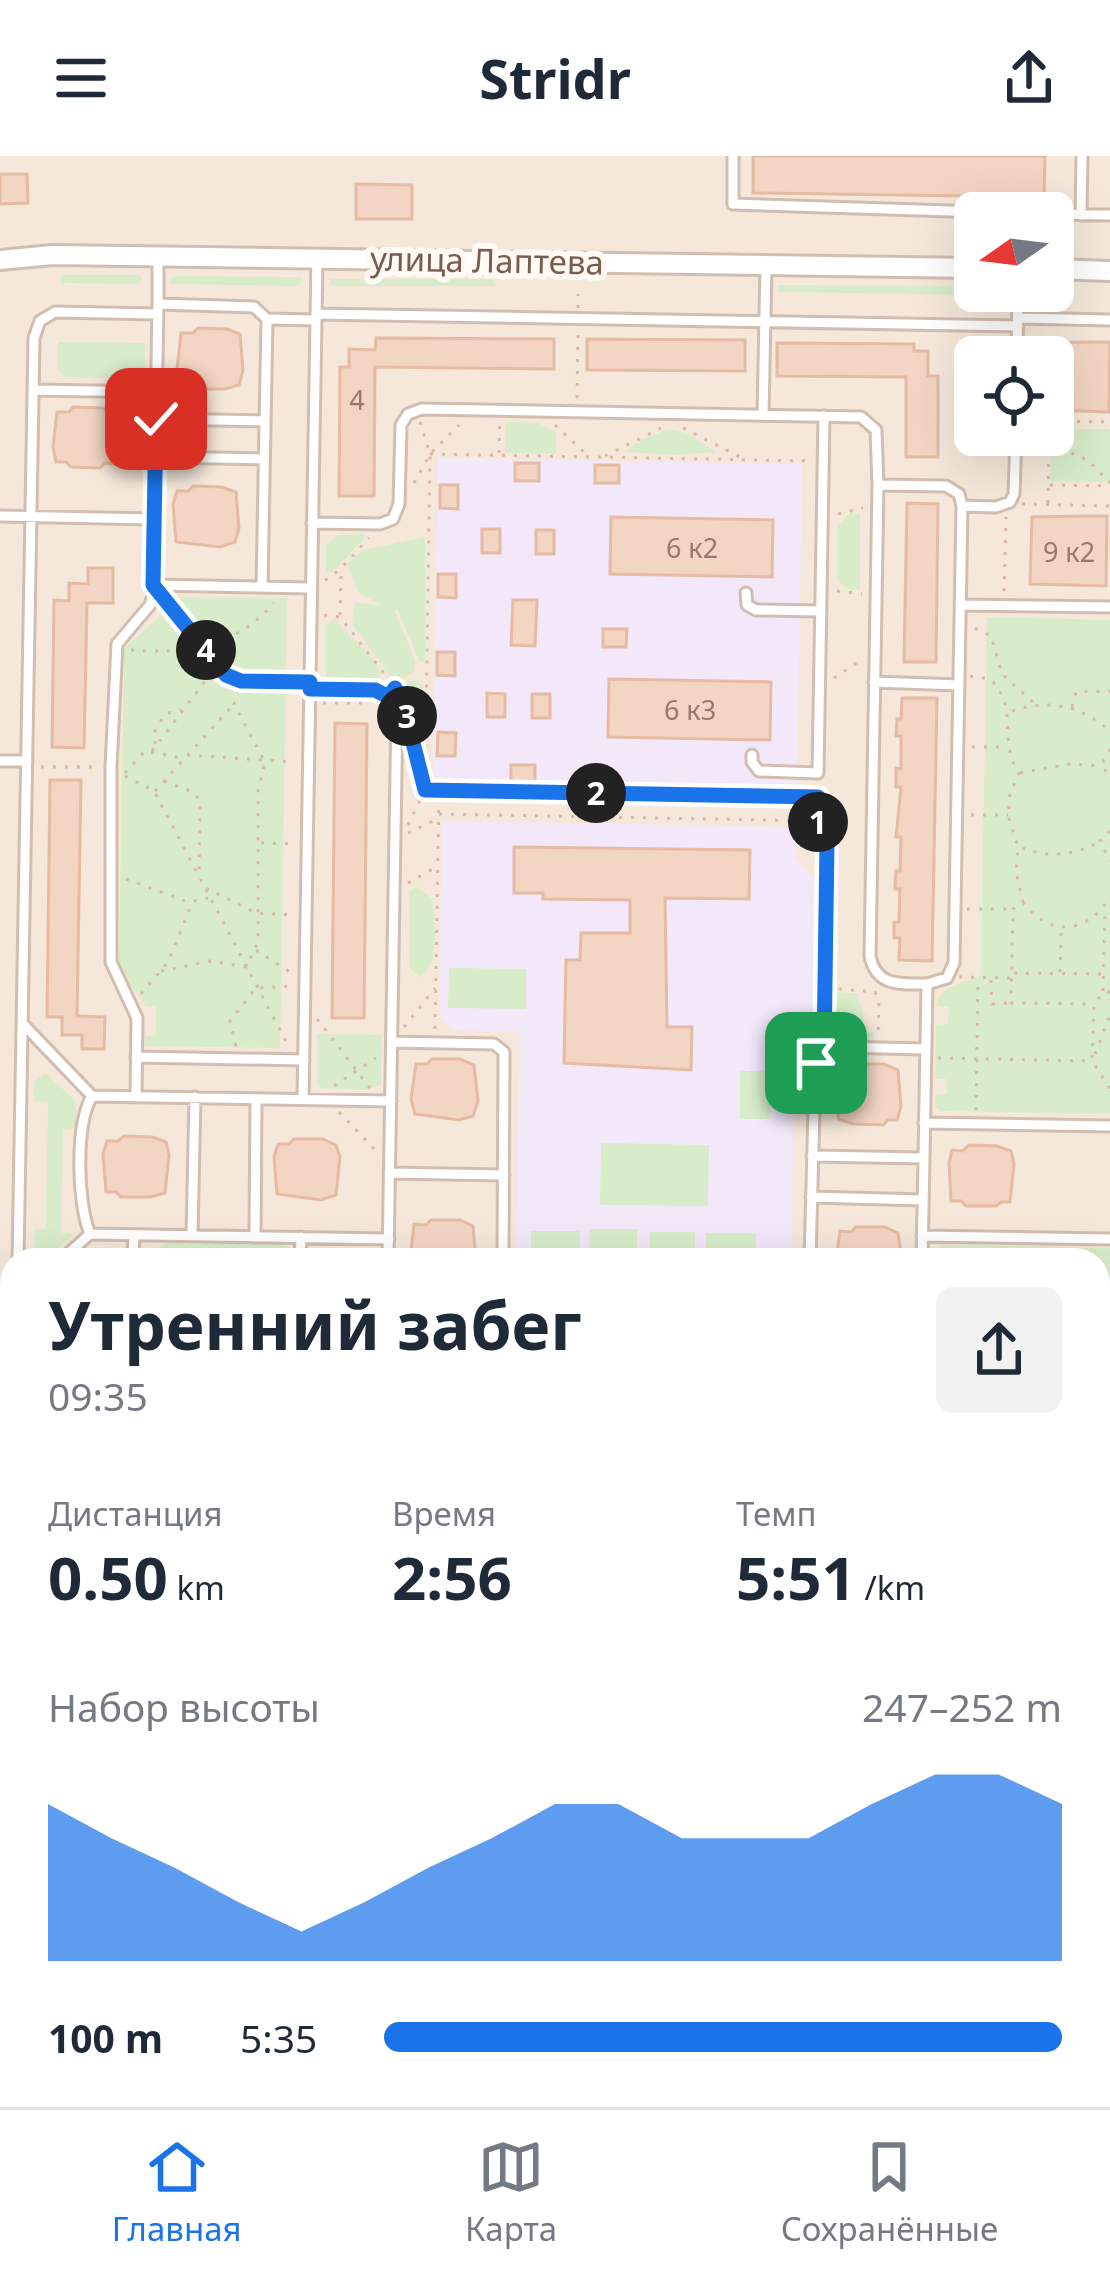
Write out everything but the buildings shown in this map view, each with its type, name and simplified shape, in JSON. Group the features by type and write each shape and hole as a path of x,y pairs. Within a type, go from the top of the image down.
{"street":[{"name":"улица Лаптева","path":"0,260 52,255 317,257 954,268"},
{"path":"1074,270 1110,271"}],"lane":[{"path":"733,156 733,204 954,211"},
{"path":"1082,156 1082,215"},
{"path":"1074,215 1110,215"},
{"path":"136,1096 137,1018 111,962 111,767 116,649 124,632 150,605 153,585 158,256"},
{"path":"303,1099 317,257"},
{"path":"763,415 766,266"},
{"path":"18,1248 34,338 46,315 254,307 267,319 1110,320"},
{"path":"1018,312 1018,336"},
{"path":"262,587 267,319"},
{"path":"33,390 157,392"},
{"path":"312,523 388,523 397,514 401,425 414,410 861,417 873,424 878,438 878,485 870,956 882,979 898,984 937,983 951,972 955,908 962,506 951,487 878,485"},
{"path":"752,755 759,771 818,773 824,416"},
{"path":"156,419 265,421"},
{"path":"962,506 1006,504 1014,494 1015,456"},
{"path":"155,457 264,459"},
{"path":"0,516 154,519"},
{"path":"153,585 311,588"},
{"path":"746,593 748,605 756,610 821,611"},
{"path":"960,604 1110,607"},
{"path":"874,682 959,685"},
{"path":"310,685 375,690 391,697 397,711 388,1248"},
{"path":"0,761 27,764"},
{"path":"922,1248 927,983"},
{"path":"22,1023 92,1096 391,1101"},
{"path":"392,1042 494,1044 504,1052 503,1248"},
{"path":"810,1248 816,1063 836,1047 926,1054"},
{"path":"136,1057 304,1060"},
{"path":"90,1234 82,1186 83,1121 92,1096"},
{"path":"192,1235 195,1097"},
{"path":"255,1237 256,1099"},
{"path":"924,1123 1110,1126"},
{"path":"812,1156 924,1158"},
{"path":"389,1173 504,1175"},
{"path":"812,1197 923,1200"},
{"path":"74,1248 90,1234 388,1239"},
{"path":"133,1248 134,1234"},
{"path":"922,1236 1110,1239"},
{"path":"301,1238 301,1248"}],"path":[{"path":"576,412 578,294"},
{"path":"414,410 430,454 425,790 404,836 439,816 818,821"},
{"path":"399,504 430,454 456,428 484,410"},
{"path":"499,455 500,410"},
{"path":"539,411 589,457"},
{"path":"1074,421 1110,422"},
{"path":"604,457 673,422 746,460"},
{"path":"430,454 823,461"},
{"path":"1074,454 1088,460 1110,485"},
{"path":"1048,505 1049,456"},
{"path":"1048,485 1110,485"},
{"path":"1004,605 1006,504 1110,506"},
{"path":"822,520 877,507"},
{"path":"340,617 341,572 349,557 376,532"},
{"path":"323,581 341,572"},
{"path":"821,578 843,593 876,592"},
{"path":"153,585 216,666 241,681 310,685"},
{"path":"116,649 174,653 205,648 248,628 286,588"},
{"path":"321,703 391,697 368,648 340,617 322,615"},
{"path":"960,628 981,628 991,636 1004,676 1036,705"},
{"path":"820,692 840,673 875,654"},
{"path":"216,666 154,748 140,754 124,775 154,791 286,1045"},
{"path":"984,676 996,684 1010,711 1007,747 1019,773 1008,815 1018,847 1016,872 1023,902 1040,921 1061,928 1086,924 1110,896"},
{"path":"996,684 1004,676"},
{"path":"154,791 234,704 241,681"},
{"path":"1072,707 1076,692 1110,691"},
{"path":"234,704 265,761 258,790 259,935 246,967"},
{"path":"1010,711 1036,705 1072,707 1110,731 1110,741"},
{"path":"154,748 154,733 165,714 183,710"},
{"path":"410,727 425,790"},
{"path":"958,747 1007,747"},
{"path":"154,748 186,757 228,755 308,762"},
{"path":"1101,766 1110,748"},
{"path":"27,764 111,767"},
{"path":"1019,773 1070,764 1101,766 1110,775"},
{"path":"818,773 818,821 827,837 824,1052"},
{"path":"164,781 193,792 200,800 199,877"},
{"path":"425,790 818,797"},
{"path":"435,1042 439,790"},
{"path":"957,814 1008,815"},
{"path":"1018,847 1055,855 1086,849 1110,831"},
{"path":"1100,841 1110,861"},
{"path":"257,843 307,844"},
{"path":"394,891 438,866"},
{"path":"111,874 192,903 210,898"},
{"path":"205,888 256,913 306,916"},
{"path":"955,908 1013,909 1023,902"},
{"path":"132,1002 161,971 192,903"},
{"path":"991,978 992,1004 1094,1004 1107,992 1105,906"},
{"path":"1011,1003 1013,909"},
{"path":"1060,974 1061,928"},
{"path":"256,950 305,984"},
{"path":"161,971 211,961 246,967"},
{"path":"976,1124 978,978 1103,974"},
{"path":"242,1059 230,1021 256,988 305,984"},
{"path":"392,1042 436,986"},
{"path":"825,988 870,989 878,994 878,1048"},
{"path":"1094,1004 1093,1061 1110,1089"},
{"path":"1093,1061 1110,1015"},
{"path":"316,1018 373,1092 378,1090"},
{"path":"350,1092 326,1091 382,1054 382,1069"},
{"path":"926,1054 1093,1061"},
{"path":"353,1111 338,1110 382,1156 382,1141"}],"shaded area":[{"path":"0,156 1110,156 1110,1248 0,1248"},
{"path":"438,458 802,464 797,794 433,788"},
{"path":"442,821 796,827 796,858 821,886 819,1023 793,1048 792,1248 516,1248 520,1032 452,1030 439,1014"}],"green space":[{"path":"61,275 143,278 139,284 61,283"},
{"path":"169,279 304,280 296,286 169,284"},
{"path":"331,279 491,279 497,286 333,286"},
{"path":"777,285 954,286 954,294 777,292"},
{"path":"58,342 145,343 145,370 133,379 65,377 57,369"},
{"path":"506,422 538,423 556,432 556,454 505,453"},
{"path":"668,429 687,433 716,452 627,452 637,442"},
{"path":"1074,429 1110,429 1110,482 1050,481 1051,456 1074,456"},
{"path":"850,513 860,513 860,589 850,590 837,580 837,527"},
{"path":"365,534 333,572 326,572 326,544 338,535"},
{"path":"425,537 425,661 419,661 394,609 415,661 414,672 400,680 390,676 352,624 355,602 382,606 358,592 347,564 363,550"},
{"path":"183,597 287,598 280,1048 145,1046 145,1036 156,1035 156,1007 146,1006 119,970 124,648"},
{"path":"987,617 1110,620 1110,1114 940,1111 935,1106 935,1095 947,1094 947,1079 935,1079 936,1025 948,1024 949,1007 936,1006 938,999 948,989 981,975"},
{"path":"334,618 376,662 381,675 376,680 326,678 325,626"},
{"path":"416,680 422,684 420,757 399,689"},
{"path":"416,886 433,900 435,931 431,963 419,977 409,967 409,892"},
{"path":"449,968 526,969 526,1009 448,1008"},
{"path":"830,992 856,993 863,1032 874,1032 874,1037 829,1036"},
{"path":"317,1034 382,1035 381,1084 365,1090 320,1088"},
{"path":"740,1071 771,1071 770,1119 740,1119"},
{"path":"45,1073 76,1101 76,1128 63,1129 61,1233 74,1234 59,1248 35,1248 34,1230 46,1229 48,1102 33,1101 34,1082"},
{"path":"601,1143 709,1145 708,1206 600,1205"},
{"path":"589,1229 637,1229 637,1248 590,1248"},
{"path":"531,1231 580,1231 580,1248 531,1248"},
{"path":"650,1232 695,1232 695,1248 650,1248"},
{"path":"706,1233 756,1233 756,1248 706,1248"},
{"path":"171,1240 276,1240 289,1248 159,1248"},
{"path":"943,1245 1110,1248 938,1248"}],"route":[{"path":"156,419 153,585 216,666 233,678 310,682 310,689 375,690 389,697 395,688 425,790 818,797 818,821 827,843 824,1052 816,1063"}]}
